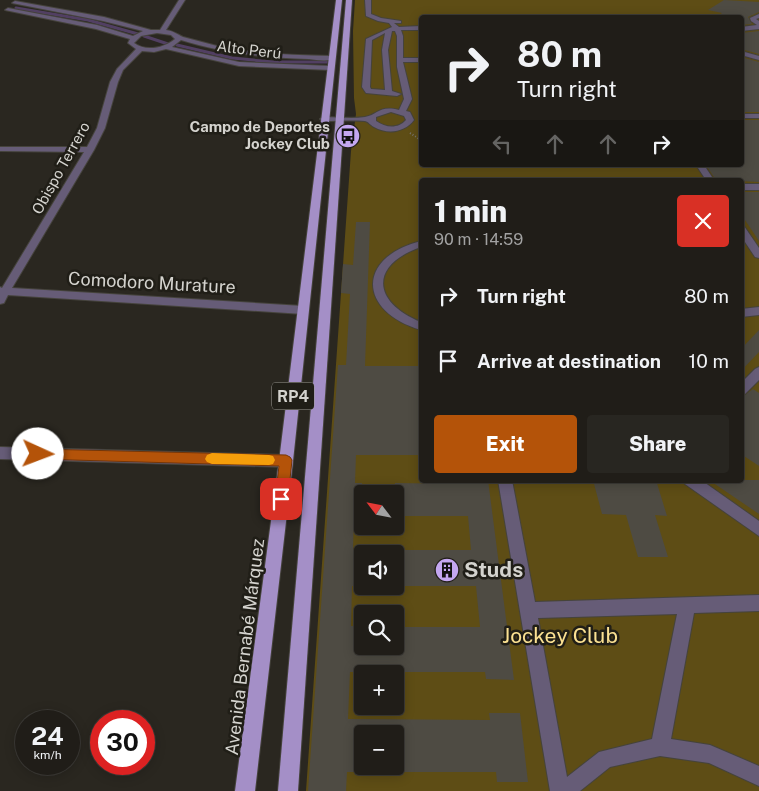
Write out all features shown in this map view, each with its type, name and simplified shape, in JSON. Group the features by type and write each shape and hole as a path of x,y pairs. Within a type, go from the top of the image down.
{"main road":[{"name":"Avenida Bernabé Márquez","path":"245,791 286,460 339,0"},
{"name":"RP4","path":"288,791 349,0"}],"street":[{"path":"12,7 97,27 134,38 162,31 182,0"},
{"path":"368,0 368,14 391,26 400,36 401,74 407,94 406,106 402,112"},
{"path":"0,5 104,19 152,32"},
{"path":"759,16 752,20 759,26"},
{"path":"407,94 370,91 366,87 369,39 391,26 419,22"},
{"path":"391,26 419,28"},
{"path":"389,94 385,50 391,26"},
{"path":"744,28 759,26"},
{"name":"Alto Perú","path":"162,31 173,33 178,37 219,50 331,63"},
{"path":"165,47 176,42 178,37"},
{"path":"134,38 131,43 140,48"},
{"name":"Alto Perú","path":"140,48 165,47 239,64 331,63"},
{"name":"Obispo Terrero","path":"2,294 90,150 101,128 117,76 128,59 140,48"},
{"path":"744,55 759,58"},
{"path":"400,60 419,60"},
{"path":"324,119 371,119 380,112 391,110 407,114 410,120 409,123 401,128 382,128 374,124 371,119"},
{"path":"744,116 759,116"},
{"path":"0,149 90,150"},
{"path":"701,167 709,178"},
{"path":"744,187 759,187"},
{"path":"744,232 759,255"},
{"path":"419,244 411,246 394,255 382,267 377,282 380,297 392,312 410,323 419,325"},
{"name":"Comodoro Murature","path":"2,294 303,310"},
{"path":"744,313 759,311"},
{"path":"744,387 759,372"},
{"path":"0,453 286,460"},
{"path":"506,483 560,791"},
{"path":"694,483 759,530"},
{"path":"528,610 759,602"},
{"path":"660,747 686,605"},
{"path":"564,791 606,759 660,747 710,754 759,776"}],"green space":[{"name":"Jockey Club","path":"355,0 759,0 759,791 306,791 351,151 356,114 353,31"}],"building":[{"path":"724,0 759,2 759,12 748,17 752,24 744,25 744,15 720,15 722,13 708,10"},
{"path":"759,31 759,54 744,50 744,33"},
{"path":"744,58 759,62 759,112 744,112"},
{"path":"744,120 759,120 759,182 744,181 744,178 715,178 707,167 744,167"},
{"path":"744,192 759,192 759,241 744,218"},
{"name":"Studs","path":"356,222 370,222 365,366 419,366 419,455 356,455 355,483 362,483 362,485 354,485 354,586 352,586 351,626 354,626 354,655 404,655 404,627 480,627 476,586 404,586 404,550 471,550 468,516 404,516 404,485 395,485 395,483 488,483 514,680 486,679 485,672 404,672 404,665 354,665 354,672 350,672 348,719 490,720 489,713 520,713 528,782 497,782 496,772 404,772 404,725 354,725 354,772 347,772 346,791 308,791 338,365 346,365 350,294 341,293 343,264 353,265"},
{"path":"759,330 759,352 744,368 744,346"},
{"path":"753,389 759,393 759,466 744,456 744,396"},
{"path":"744,480 759,480 759,514 713,483 744,483"},
{"path":"594,483 657,483 667,516 655,515 668,557 638,557 626,515 602,514"}],"waterway":[{"path":"16,8 88,20 138,34"},
{"path":"144,36 168,44"},
{"path":"177,45 232,58 273,62 331,62"}],"slow traffic":[{"path":"212,459 269,460"}],"place":[{"name":"Campo de Deportes Jockey Club","path":"348,136"},
{"name":"Studs","path":"447,570"}],"route":[{"path":"38,454 286,460 281,499"}]}
